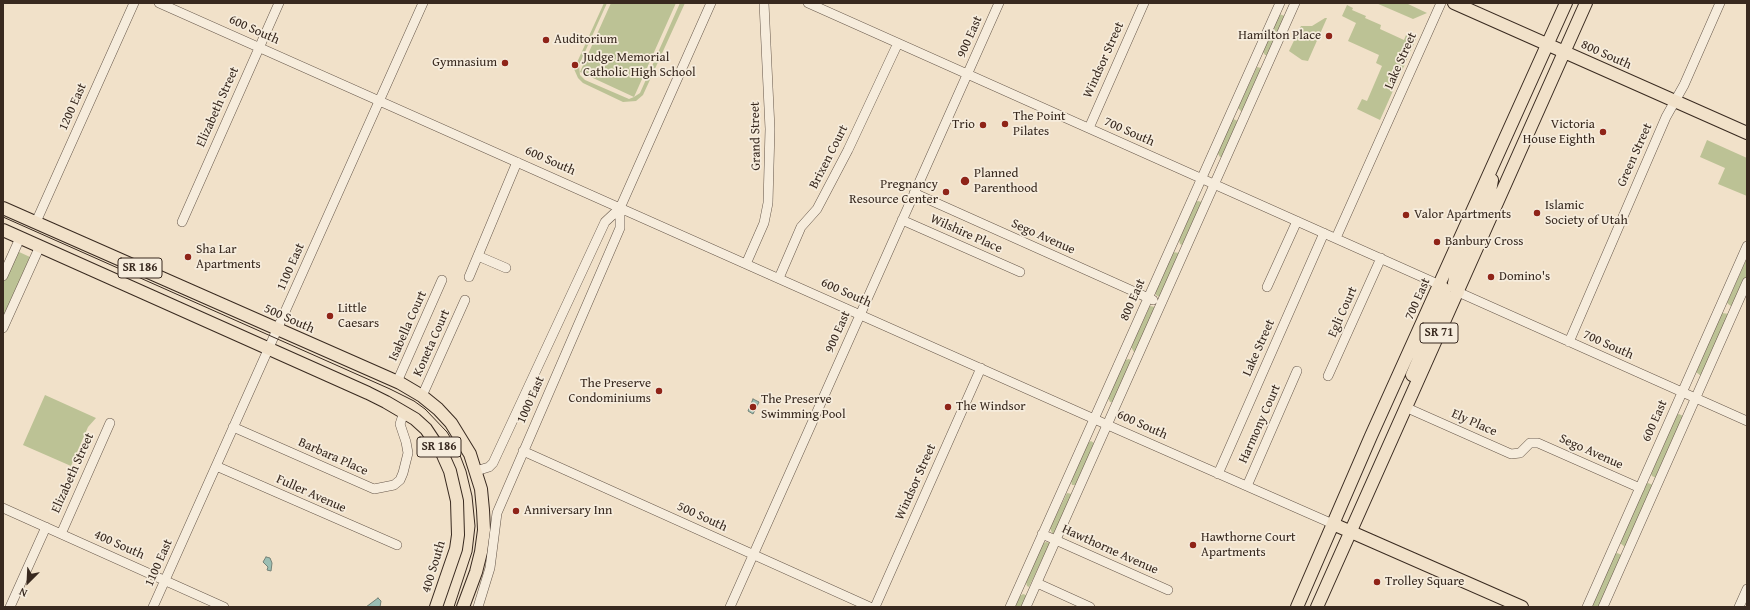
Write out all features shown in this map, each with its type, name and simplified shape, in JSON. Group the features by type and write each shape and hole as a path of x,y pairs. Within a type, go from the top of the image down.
{"main road":[{"name":"700 East","path":"1297,607 1566,3"},
{"name":"SR 71","path":"1317,607 1586,3"},
{"name":"800 South","path":"1459,4 1747,133"},
{"path":"1458,292 1454,283 1456,274 1489,197 1495,161"},
{"name":"500 South","path":"3,208 397,382 422,396 451,423 467,449 476,471 481,489 484,530 476,572 463,607"},
{"name":"SR 186","path":"3,230 268,348 386,402 404,412"},
{"path":"1405,407 1412,372 1444,300 1445,290 1440,284"},
{"name":"400 South","path":"404,412 426,430 442,453 450,470 454,486 458,518 458,535 451,565 436,607"},
{"name":"600 South","path":"1333,524 1522,607"}],"street":[{"name":"1200 East","path":"36,222 134,3"},
{"name":"600 South","path":"159,3 1333,524"},
{"name":"Elizabeth Street","path":"182,222 279,3"},
{"name":"1100 East","path":"153,607 423,3"},
{"name":"1000 East","path":"476,471 489,467 493,463 605,222 620,208 711,3"},
{"name":"Grand Street","path":"746,264 764,223 768,203 770,129 764,3"},
{"name":"700 South","path":"808,3 1440,284"},
{"name":"900 East","path":"730,607 1000,3"},
{"name":"Windsor Street","path":"1089,128 1144,3"},
{"name":"800 East","path":"1026,607 1295,3"},
{"name":"Lake Street","path":"1336,238 1441,3"},
{"name":"Green Street","path":"1569,342 1612,246 1620,221 1643,168 1684,85 1720,3"},
{"name":"800 East","path":"1010,607 1279,6"},
{"path":"1279,6 1289,16"},
{"name":"Brixen Court","path":"779,278 801,226 817,210 848,150 898,43"},
{"path":"1255,60 1267,65"},
{"path":"1231,113 1244,118"},
{"path":"468,277 486,238 487,230 517,162"},
{"name":"Sego Avenue","path":"914,193 1161,304"},
{"name":"1000 East","path":"478,607 490,568 497,513 620,228 620,208"},
{"name":"Wilshire Place","path":"902,220 1020,272"},
{"path":"1267,287 1297,221"},
{"name":"Lake Street","path":"1218,474 1324,233"},
{"path":"3,276 20,238"},
{"path":"3,328 40,246"},
{"path":"1172,246 1184,252"},
{"name":"600 East","path":"1587,607 1747,246"},
{"path":"478,256 506,268"},
{"name":"Egli Court","path":"1328,376 1381,258"},
{"name":"Isabella Court","path":"397,382 442,280"},
{"path":"1603,607 1747,282"},
{"name":"700 South","path":"1458,292 1747,420"},
{"name":"Koneta Court","path":"422,396 465,300"},
{"path":"1124,352 1137,358"},
{"name":"Windsor Street","path":"875,607 981,368"},
{"name":"Harmony Court","path":"1247,486 1298,371"},
{"name":"Ely Place","path":"1405,407 1511,454 1520,453 1530,443"},
{"name":"Barbara Place","path":"233,427 374,489 394,485 400,480 408,453 400,424 404,412"},
{"name":"Elizabeth Street","path":"61,534 110,423"},
{"name":"Sego Avenue","path":"1530,443 1538,443 1640,488"},
{"name":"500 South","path":"524,451 753,556 870,607"},
{"name":"Fuller Avenue","path":"216,466 397,545"},
{"path":"1064,486 1078,492"},
{"name":"400 South","path":"3,508 224,607"},
{"name":"Elizabeth Street","path":"10,607 46,527"},
{"name":"Hawthorne Avenue","path":"1042,534 1168,590"},
{"path":"1037,583 1090,607"},
{"path":"1019,587 1033,593"},
{"path":"1739,607 1747,589"}],"green space":[{"path":"604,3 607,3 579,65 580,75 585,80 629,99 640,93 680,3 685,3 643,95 636,101 623,102 583,83 578,78 574,69"},
{"path":"611,3 676,3 634,97 580,72"},
{"path":"1376,3 1406,3 1427,13 1413,19"},
{"path":"1347,5 1353,8 1352,10 1366,16 1365,18 1381,25 1380,29 1404,40 1406,35 1416,39 1380,120 1357,109 1362,99 1367,101 1382,66 1376,63 1379,55 1348,41 1356,23 1342,16"},
{"path":"1279,14 1285,16 1268,55 1265,55 1263,52"},
{"path":"1327,18 1308,61 1302,60 1289,51 1301,26 1312,26"},
{"path":"1257,67 1261,68 1241,111 1238,108"},
{"path":"1233,119 1238,121 1223,157 1220,157 1217,152"},
{"path":"1707,140 1747,158 1747,196 1718,184 1725,168 1700,157"},
{"path":"1196,202 1202,202 1182,245 1180,244 1179,240"},
{"path":"17,251 30,257 3,317 3,282"},
{"path":"1173,252 1179,253 1180,255 1162,296 1159,297 1155,292"},
{"path":"1747,258 1747,277 1734,306 1732,307 1727,303"},
{"path":"1150,306 1155,307 1134,352 1131,347"},
{"path":"1722,313 1729,314 1701,376 1696,372"},
{"path":"1129,359 1132,361 1114,402 1110,402 1108,398 1125,360"},
{"path":"45,395 96,418 88,427 71,466 23,445"},
{"path":"1679,414 1683,416 1656,478 1651,474 1677,415"},
{"path":"1091,441 1094,443 1077,485 1072,485 1071,481 1088,443"},
{"path":"1648,483 1653,485 1625,547 1620,543 1646,484"},
{"path":"1067,493 1072,494 1055,533 1052,533 1050,528"},
{"path":"1043,543 1050,543 1029,587 1027,586 1026,582"},
{"path":"1617,553 1622,555 1600,607 1591,607 1615,554"},
{"path":"1023,594 1026,595 1024,607 1015,607 1020,596"}],"water":[{"name":"The Preserve Swimming Pool","path":"753,399 759,402 753,414 748,411"},
{"path":"266,557 270,558 272,563 271,571 267,570 268,567 263,562"},
{"path":"378,598 381,601 380,607 366,607"}],"tram line":[{"path":"3,217 390,389 414,401 425,409 447,432 458,450 466,471 472,496 475,526 472,552 454,607"}],"place":[{"name":"Hamilton Place","path":"1329,36"},
{"name":"Auditorium","path":"546,40"},
{"name":"Gymnasium","path":"505,63"},
{"name":"Judge Memorial Catholic High School","path":"575,65"},
{"name":"The Point Pilates","path":"1005,124"},
{"name":"Trio","path":"983,125"},
{"name":"Victoria House Eighth","path":"1603,132"},
{"name":"Planned Parenthood","path":"965,181"},
{"name":"Pregnancy Resource Center","path":"946,192"},
{"name":"Islamic Society of Utah","path":"1537,213"},
{"name":"Valor Apartments","path":"1406,215"},
{"name":"Banbury Cross","path":"1437,242"},
{"name":"Sha Lar Apartments","path":"188,257"},
{"name":"Domino's","path":"1491,277"},
{"name":"Little Caesars","path":"330,316"},
{"name":"The Preserve Condominiums","path":"659,391"},
{"name":"The Preserve Swimming Pool","path":"753,407"},
{"name":"The Windsor","path":"948,407"},
{"name":"Anniversary Inn","path":"516,511"},
{"name":"Hawthorne Court Apartments","path":"1193,545"},
{"name":"Trolley Square","path":"1377,582"}]}
